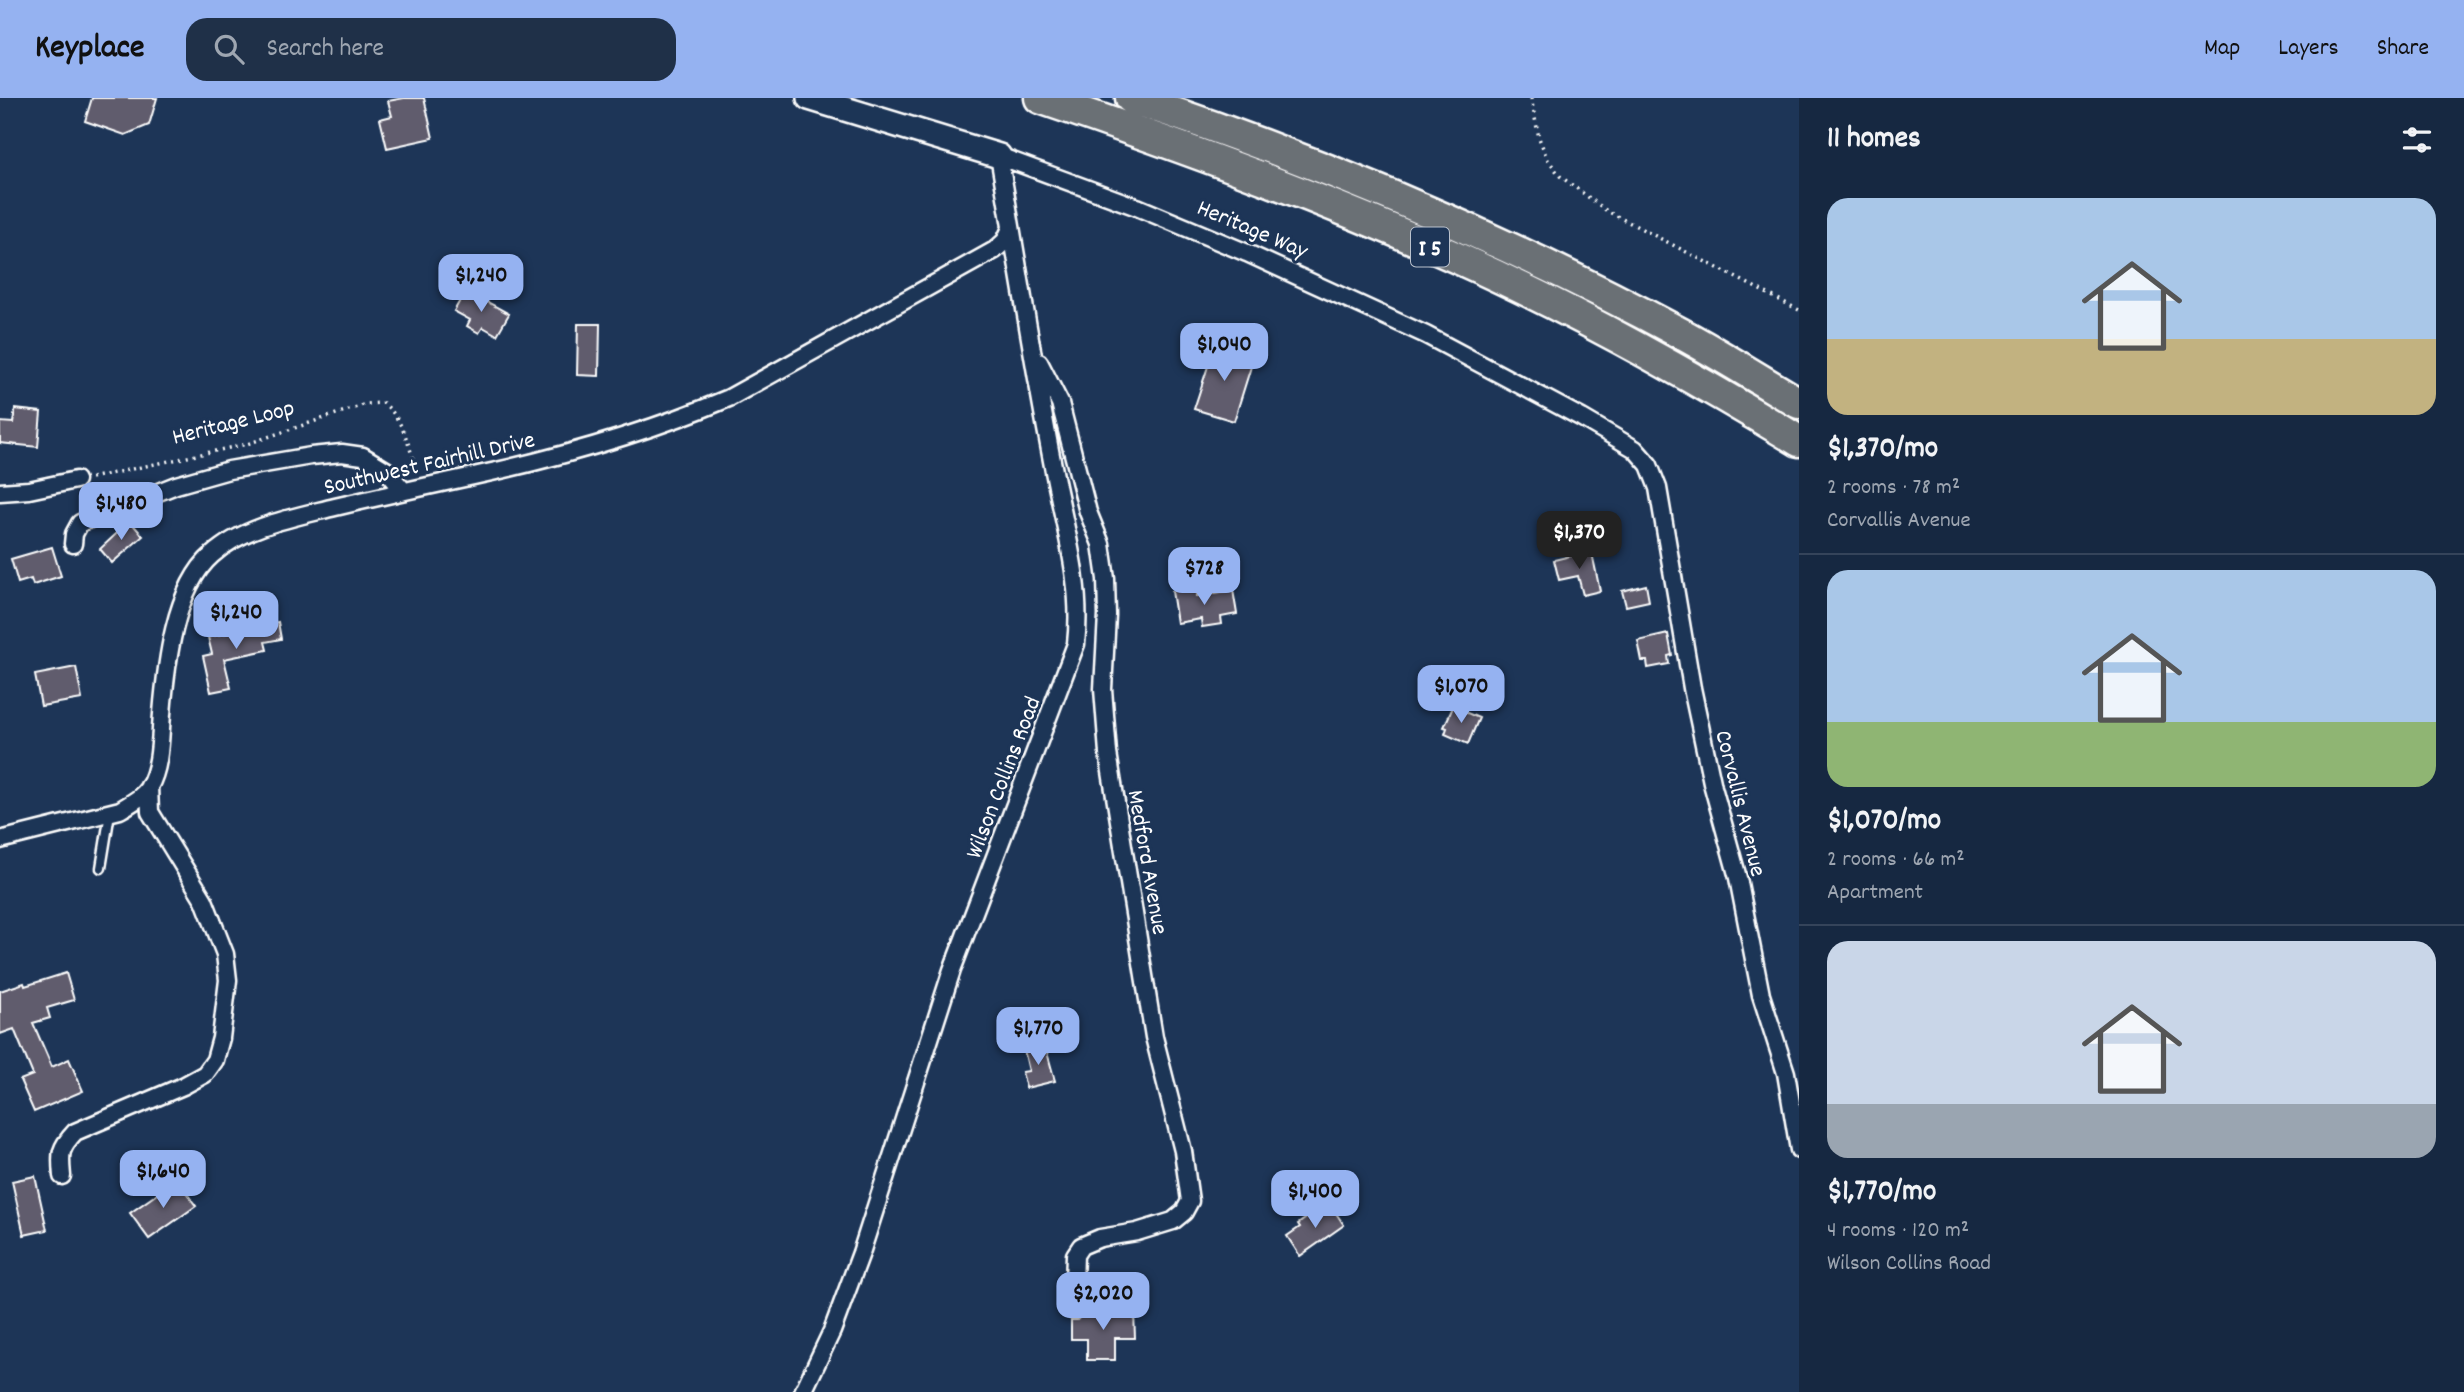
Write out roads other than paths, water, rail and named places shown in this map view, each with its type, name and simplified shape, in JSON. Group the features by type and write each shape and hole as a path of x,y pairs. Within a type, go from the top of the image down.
{"highway":[{"name":"I 5","path":"1040,98 1169,142 1314,198 1465,261 1581,318 1699,381 1799,441"},
{"name":"I 5","path":"1131,98 1394,197 1558,271 1682,334 1799,403"}],"street":[{"name":"Heritage Way","path":"809,98 999,156 1137,207 1247,253 1403,325 1582,418 1635,449 1649,465"},
{"name":"Wilson Collins Road","path":"803,1392 832,1331 851,1279 952,970 1076,644 1079,619 1077,584 1032,350 999,156"},
{"name":"Southwest Fairhill Drive","path":"149,786 159,753 169,656 181,612 200,569 212,555 247,534 303,515 503,469 596,444 729,398 995,250 1005,241 1012,228"},
{"name":"Medford Avenue","path":"1032,350 1060,403 1088,512 1101,544 1107,615 1102,689 1108,753 1154,1037 1181,1141 1189,1200 1188,1207 1172,1221 1157,1227 1100,1238 1081,1246 1075,1255 1073,1310"},
{"path":"73,544 74,534 80,523 176,485 275,461 342,453 363,456 386,470 404,490"},
{"name":"Corvallis Avenue","path":"1649,465 1658,488 1692,688 1713,787 1738,878 1761,995 1786,1073 1799,1150"},
{"path":"0,492 29,490 76,480"},
{"path":"0,840 110,813 137,800 149,786"},
{"path":"62,1176 62,1146 75,1132 183,1087 205,1074 215,1060 221,1038 228,979 225,954 204,900 150,812 149,786"}],"lane":[{"path":"101,868 110,813"}]}
